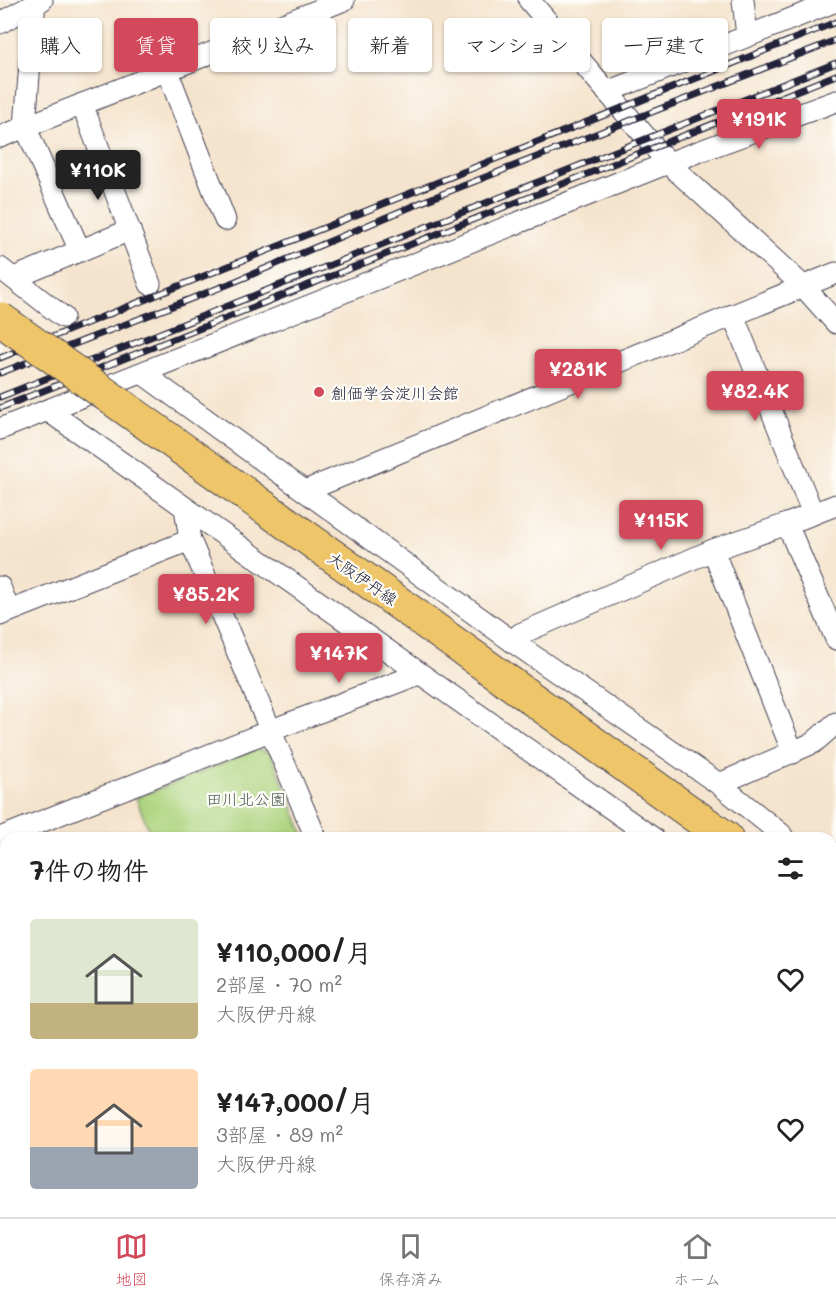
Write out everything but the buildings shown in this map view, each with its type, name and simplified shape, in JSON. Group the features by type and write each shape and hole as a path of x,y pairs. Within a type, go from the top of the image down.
{"main road":[{"name":"大阪伊丹線","path":"0,319 718,832"}],"street":[{"path":"198,58 344,0"},
{"path":"529,0 668,163 803,286 836,323"},
{"path":"743,0 747,36"},
{"path":"0,23 37,1"},
{"path":"37,1 25,126 80,251"},
{"path":"607,92 836,1"},
{"path":"0,137 162,72"},
{"path":"168,72 225,220"},
{"path":"0,429 668,163 836,101"},
{"path":"82,104 150,284"},
{"path":"7,273 80,251 130,230"},
{"path":"7,273 63,317"},
{"path":"305,491 836,273"},
{"path":"734,315 813,514"},
{"path":"142,373 513,642 719,784 779,832"},
{"path":"47,410 644,832"},
{"path":"513,642 520,634 713,550 836,505"},
{"path":"185,508 190,540 314,832"},
{"path":"788,524 836,639"},
{"path":"0,587 5,613 190,540"},
{"path":"713,550 793,753"},
{"path":"15,832 419,674"},
{"path":"719,784 813,743 836,723"}],"green space":[{"name":"田川北公園","path":"257,749 271,753 303,832 150,832 136,798"}],"railway":[{"path":"0,358 836,22"},
{"path":"0,373 229,284 427,200 836,40"},
{"path":"0,397 836,63"},
{"path":"0,408 836,75"}],"place":[{"name":"創価学会淀川会館","path":"319,392"}]}
